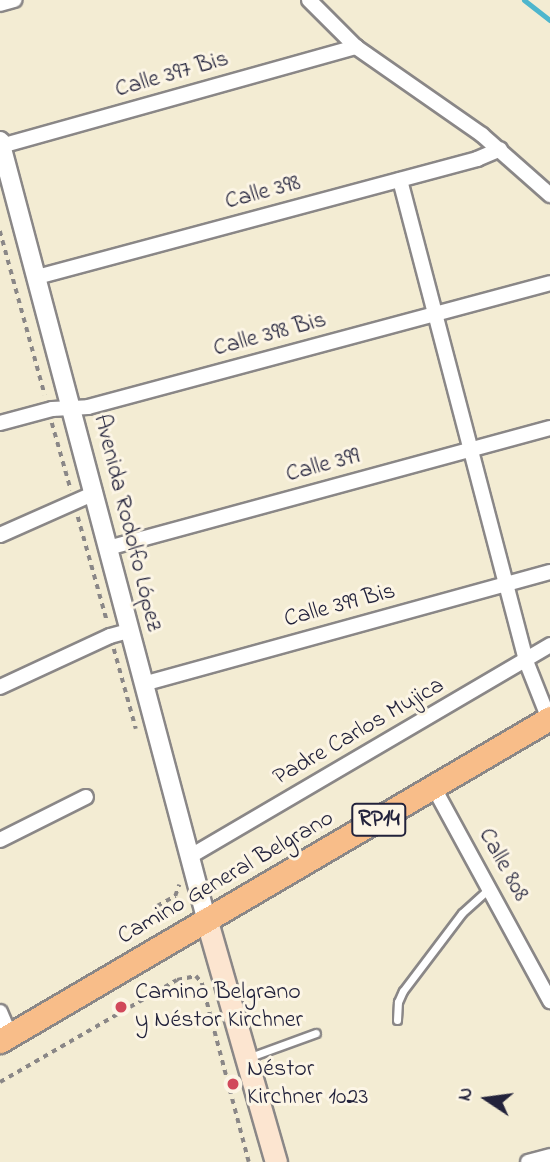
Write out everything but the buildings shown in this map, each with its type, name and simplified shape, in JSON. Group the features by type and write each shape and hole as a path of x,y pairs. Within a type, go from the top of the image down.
{"main road":[{"name":"Camino General Belgrano","path":"5,1038 206,918 434,789 549,719"},
{"path":"206,918 276,1162"}],"street":[{"path":"0,4 14,0"},
{"path":"309,0 356,47 500,149 550,195"},
{"name":"Calle 397 Bis","path":"1,144 356,47"},
{"name":"Avenida Rodolfo López","path":"1,144 206,918"},
{"name":"Calle 398","path":"37,277 400,180 500,149"},
{"path":"400,180 526,661 549,719"},
{"name":"Calle 398 Bis","path":"0,423 49,410 88,407 550,283"},
{"name":"Calle 399","path":"108,548 550,428"},
{"path":"0,535 95,493"},
{"name":"Calle 399 Bis","path":"143,684 550,572"},
{"path":"0,687 110,636 129,631"},
{"name":"Padre Carlos Mujica","path":"189,858 550,645"},
{"name":"Calle 808","path":"434,789 550,1001"},
{"path":"0,840 86,797"},
{"path":"0,1012 5,1038"},
{"path":"528,1162 550,1156"}],"lane":[{"path":"397,1020 398,1002 403,991 462,913 490,888"},
{"path":"246,1059 316,1033"}],"path":[{"path":"0,231 139,741"},
{"path":"157,906 178,891 175,873"},
{"path":"0,1082 177,981 196,976 202,983 249,1162"}],"waterway":[{"path":"524,0 550,20"}],"place":[{"name":"Camino Belgrano y Néstor Kirchner","path":"121,1007"},
{"name":"Néstor Kirchner 1023","path":"233,1084"}]}
